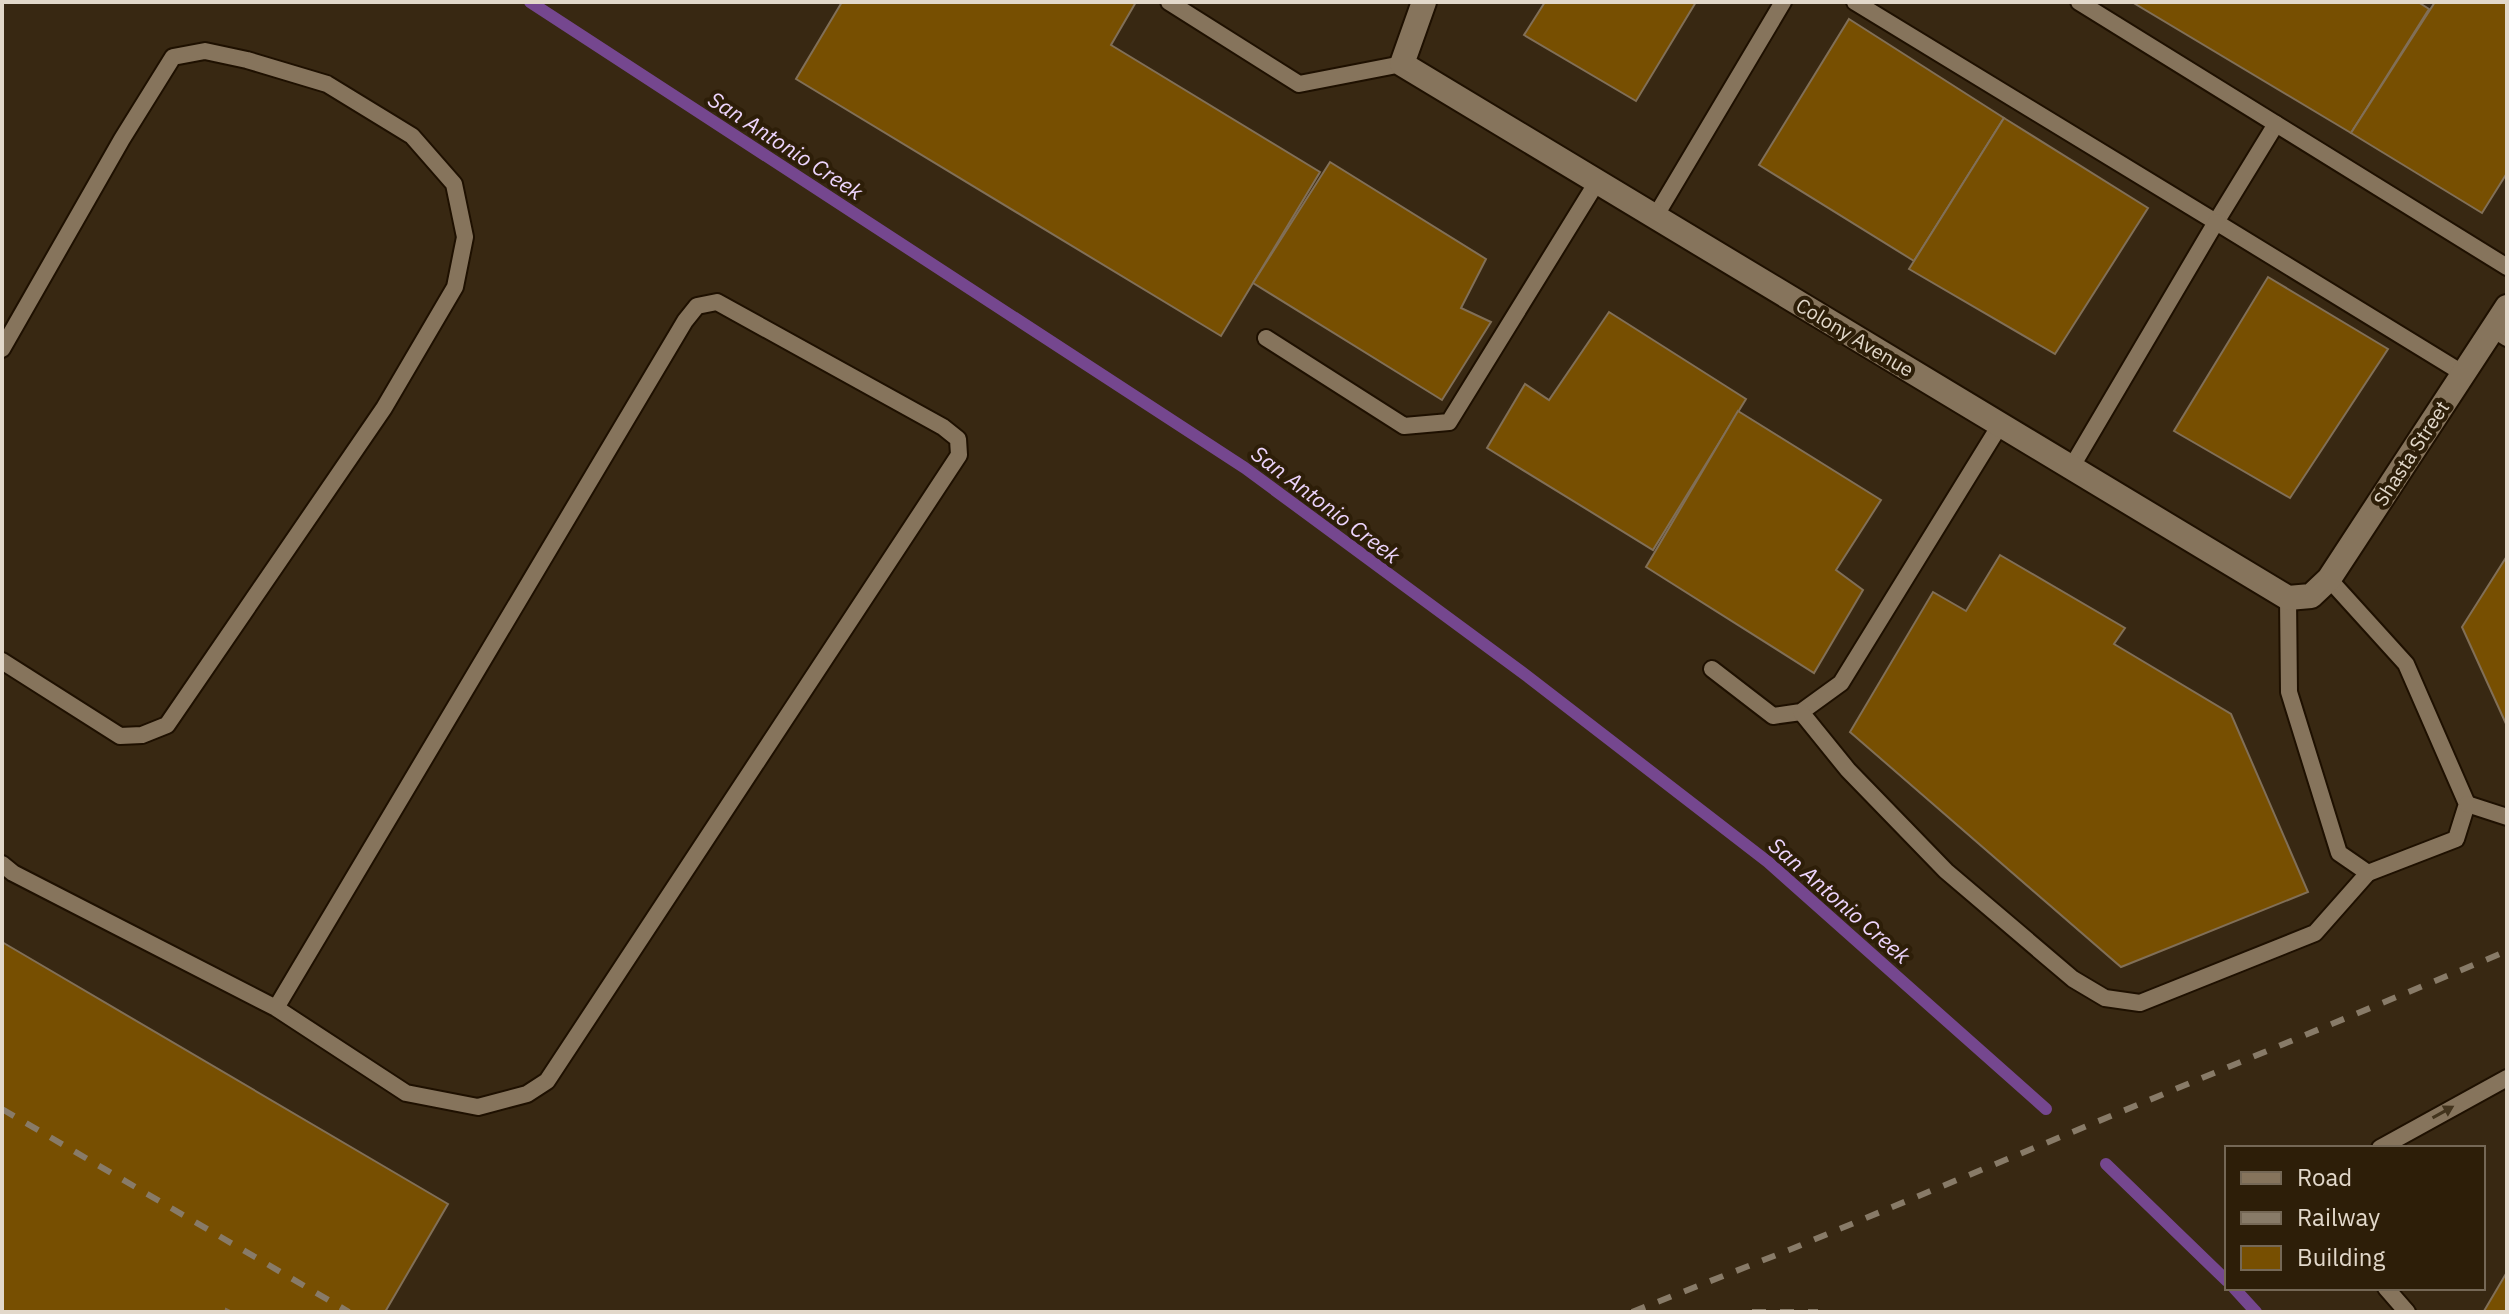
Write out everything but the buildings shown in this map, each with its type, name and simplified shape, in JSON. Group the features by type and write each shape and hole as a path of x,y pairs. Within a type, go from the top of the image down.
{"street":[{"path":"1402,64 1420,4"},
{"name":"Colony Avenue","path":"1402,64 2071,468 2309,591"},
{"name":"Shasta Street","path":"2309,591 2464,374 2500,334 2507,307"}],"lane":[{"path":"1169,2 1299,84 1402,64"},
{"path":"1655,217 1783,2"},
{"path":"1855,2 2464,374"},
{"path":"2081,2 2507,267"},
{"path":"2,349 141,105 173,57 205,51 327,84 412,136 454,184 465,237 455,287 384,408 167,725 142,735 120,736 2,661"},
{"path":"2071,468 2276,124"},
{"path":"1266,338 1404,426 1449,422 1597,182"},
{"path":"2,864 13,873 276,1008 406,1093 478,1107 527,1094 547,1081 959,455 958,439 943,427 717,302 697,306 685,321 276,1008"},
{"path":"1712,669 1773,716 1801,712 1841,683 2000,425"},
{"path":"1801,712 1848,770 1946,871 2073,979 2105,998 2140,1003 2315,933 2368,873 2456,839 2467,804 2406,664 2309,591 2289,692 2339,853 2368,873"},
{"path":"2467,804 2507,817"},
{"path":"2384,1146 2507,1078"},
{"path":"2388,1290 2407,1312"}],"waterway":[{"name":"San Antonio Creek","path":"530,2 1245,468 1527,676 1768,862 2046,1109"},
{"name":"San Antonio Creek","path":"2106,1164 2225,1279"},
{"name":"San Antonio Creek","path":"2236,1290 2256,1312"}],"railway":[{"path":"1632,1312 1789,1250 2507,951"},
{"path":"2,1109 349,1312"},
{"path":"1752,1312 1818,1312"}]}
